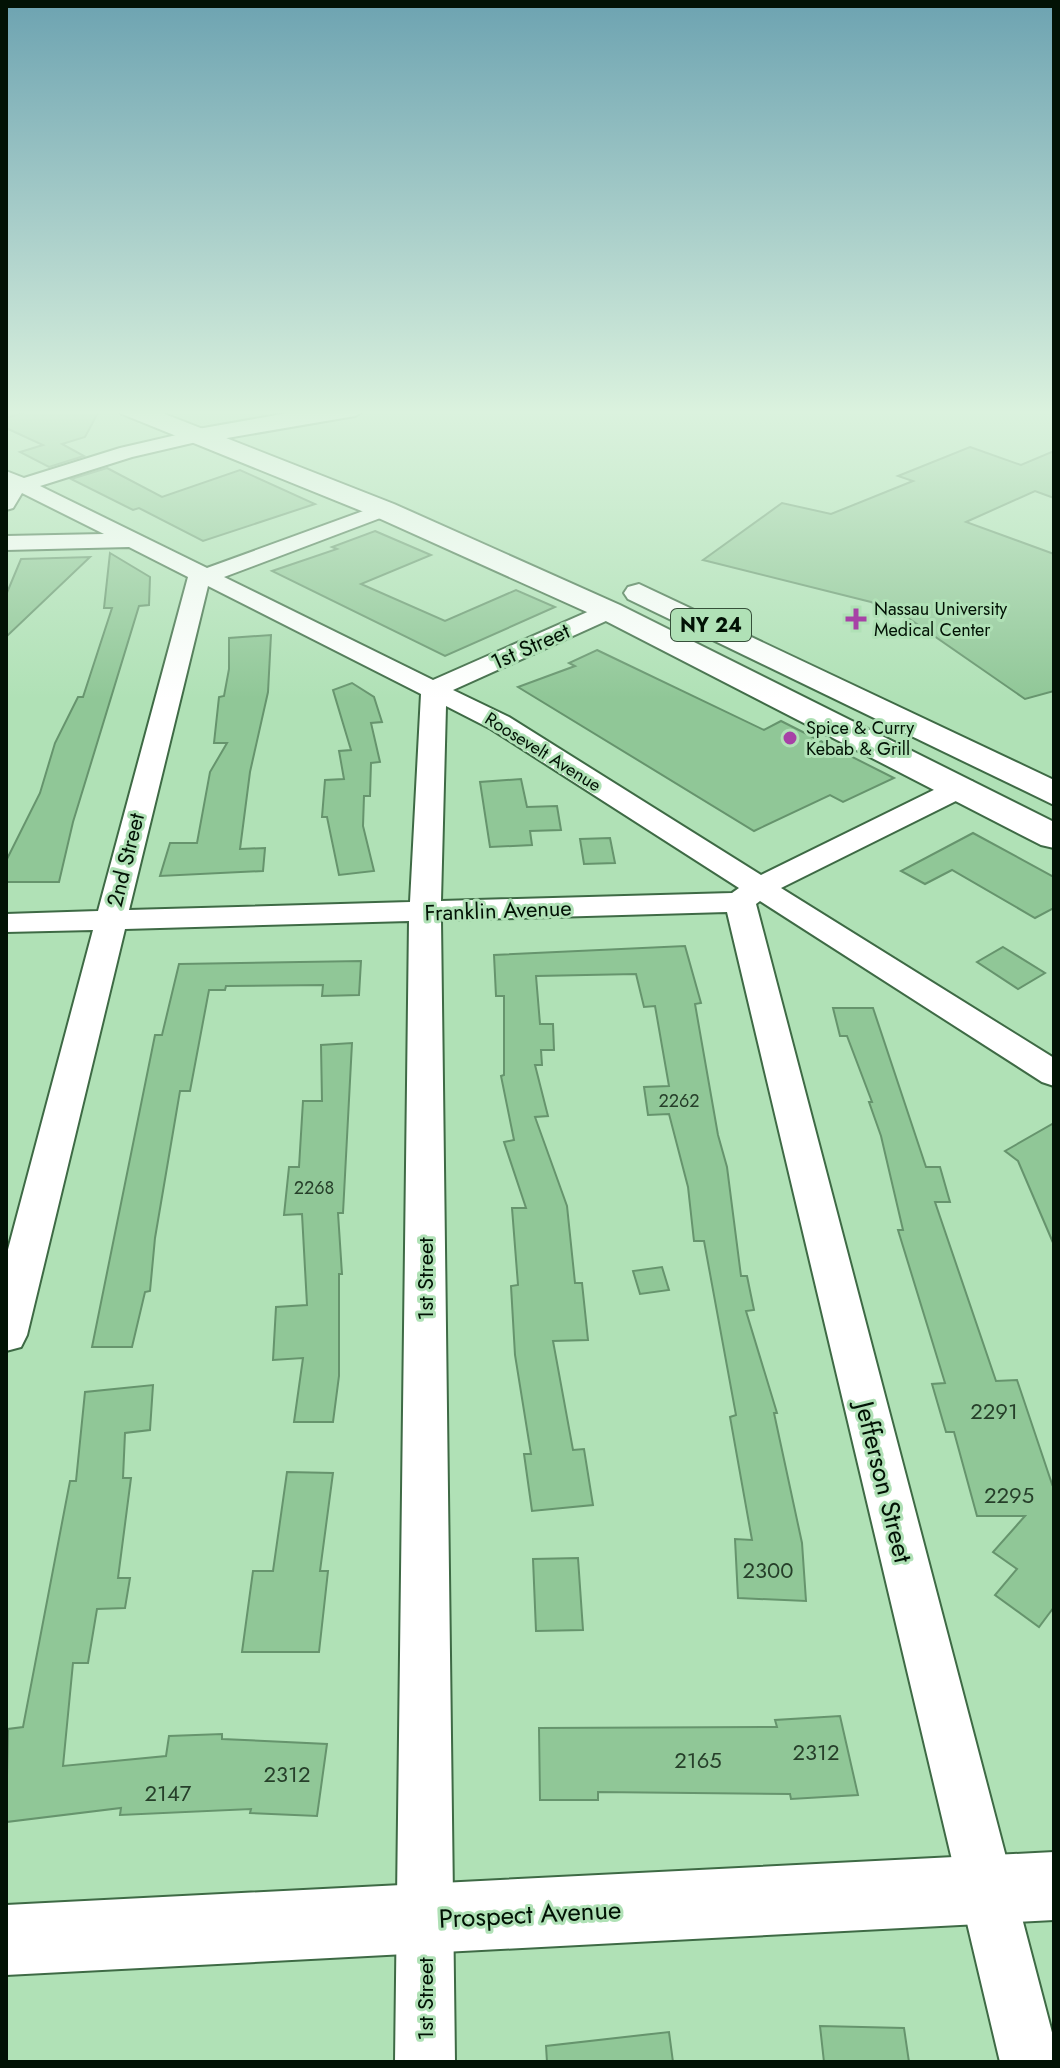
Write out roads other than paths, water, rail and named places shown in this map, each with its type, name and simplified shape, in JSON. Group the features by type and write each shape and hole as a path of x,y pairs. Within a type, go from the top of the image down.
{"main road":[{"name":"NY 24","path":"401,506 962,787 1054,837"},
{"name":"NY 24","path":"407,506 709,624 1054,794"}],"street":[{"name":"Roosevelt Avenue","path":"66,506 500,723 750,894 1054,1074"},
{"path":"209,575 358,506"},
{"path":"6,543 138,540"},
{"name":"2nd Street","path":"6,1335 198,579 209,575"},
{"name":"1st Street","path":"425,2062 425,913 434,689 609,611"},
{"name":"Franklin Avenue","path":"6,923 425,913 750,894 962,787"},
{"name":"Jefferson Street","path":"750,894 986,1890 1030,2062"},
{"name":"Prospect Avenue","path":"6,1940 1054,1886"}],"place":[{"name":"Nassau University Medical Center","path":"856,619"},
{"name":"Spice & Curry Kebab & Grill","path":"790,738"}]}
